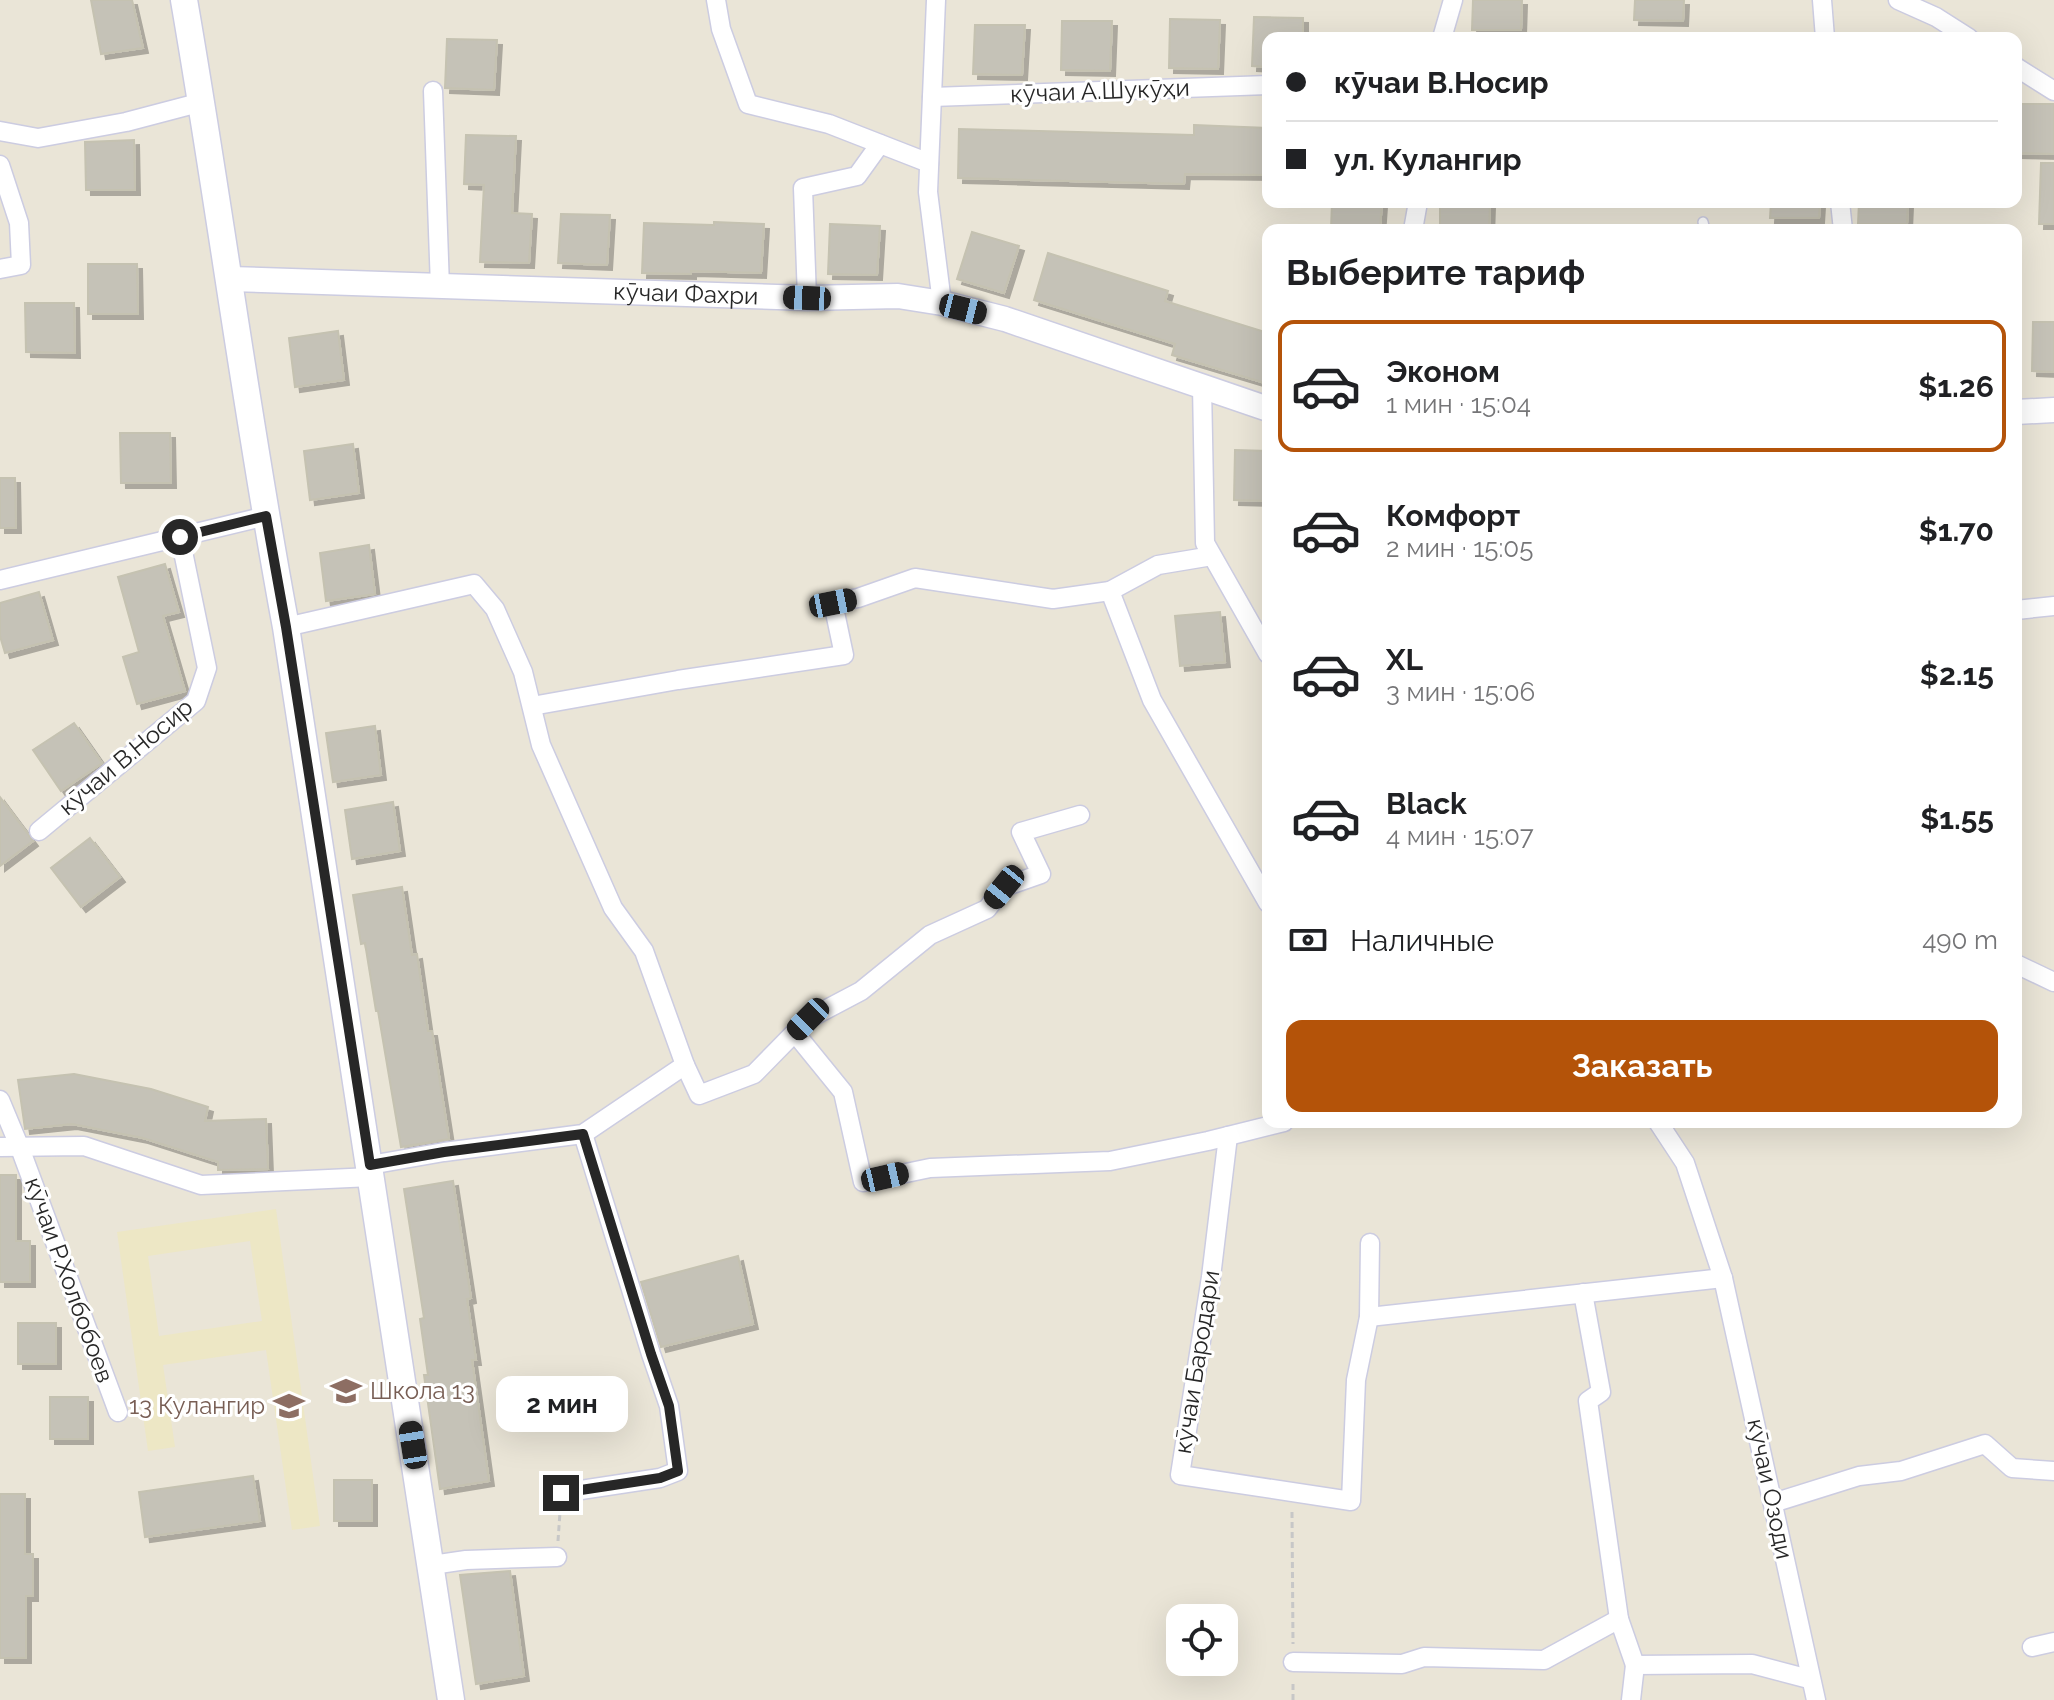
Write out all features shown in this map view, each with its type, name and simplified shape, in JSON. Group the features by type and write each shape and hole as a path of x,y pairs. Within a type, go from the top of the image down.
{"main road":[{"path":"184,0 286,627 451,1700"}],"street":[{"path":"716,0 721,29 748,104 829,124 929,163"},
{"path":"936,0 928,192 942,303"},
{"path":"1444,32 1453,0"},
{"path":"1822,0 1825,32"},
{"path":"1898,0 1936,17 1960,32"},
{"path":"2022,71 2054,91"},
{"name":"кӯчаи А.Шукӯҳи","path":"932,97 1262,85"},
{"path":"433,91 440,287"},
{"path":"0,131 38,138 126,122 202,102"},
{"path":"807,298 803,188 857,176 880,144"},
{"path":"0,165 19,223 21,265 0,269"},
{"name":"кӯчаи Фахри","path":"230,279 807,298 898,296 942,303 1005,319 1262,407"},
{"path":"1202,386 1205,543 1262,644"},
{"path":"2022,412 2054,410"},
{"path":"0,580 266,516"},
{"name":"кӯчаи В.Носир","path":"39,831 196,701 207,668 180,537"},
{"path":"532,706 844,655 833,603 858,598 915,578 1053,599 1110,591 1158,565 1212,556"},
{"path":"286,627 474,584 495,609 523,672 541,745 613,908 644,951 699,1095 754,1074 808,1019 861,991 930,935 987,909 1004,887 1041,874 1021,832 1080,815"},
{"path":"1110,591 1152,700 1262,892"},
{"path":"2022,609 2054,606"},
{"path":"2022,967 2054,982"},
{"path":"795,1033 843,1092 863,1182 930,1168 1110,1161 1262,1128"},
{"path":"561,1493 660,1478 678,1471 669,1406 583,1134 685,1065"},
{"name":"кӯчаи Р.Холбобоев","path":"0,1100 118,1412"},
{"name":"кӯчаи Озоди","path":"1662,1128 1685,1163 1723,1278 1816,1700"},
{"name":"кӯчаи Р.Холбобоев","path":"0,1147 84,1146 201,1185 370,1171 444,1152 583,1134"},
{"name":"кӯчаи Бародари","path":"1228,1136 1211,1277 1180,1475 1351,1501 1356,1380 1369,1317 1370,1243"},
{"path":"1369,1317 1723,1278"},
{"path":"1583,1293 1601,1392 1588,1401 1619,1619 1635,1665 1631,1700"},
{"path":"1773,1503 1859,1476 1901,1471 1985,1444 2012,1468 2054,1471"},
{"path":"432,1565 466,1560 557,1557"},
{"path":"1293,1662 1402,1664 1424,1657 1544,1660 1619,1619"},
{"path":"2032,1647 2054,1642"},
{"path":"1635,1665 1752,1664 1809,1679"}],"path":[{"path":"1292,1492 1293,1700"},
{"path":"557,1557 561,1493"}],"shaded area":[{"name":"13 Кулангир","path":"276,1209 320,1526 292,1530 266,1350 163,1365 175,1447 148,1451 117,1232","holes":["250,1241 262,1321 159,1336 148,1256"]}],"building":[{"path":"91,0 132,0 143,48 101,54"},
{"path":"1473,0 1522,0 1521,30 1472,30"},
{"path":"1635,0 1684,0 1683,21 1634,20"},
{"path":"1254,17 1303,18 1303,32 1262,32 1262,67 1252,66"},
{"path":"1170,19 1220,20 1218,69 1169,68"},
{"path":"1062,21 1112,21 1110,71 1061,70"},
{"path":"975,25 1025,25 1022,75 973,74"},
{"path":"447,39 497,40 494,90 445,88"},
{"path":"2022,104 2054,104 2054,154 2022,153"},
{"path":"1194,125 1262,128 1262,175 1185,174 1184,184 958,178 959,129 1194,135"},
{"path":"466,135 516,136 512,213 532,214 529,263 480,262 484,185 464,184"},
{"path":"134,140 135,190 86,190 85,142"},
{"path":"2041,163 2054,163 2054,224 2039,224"},
{"path":"1332,208 1382,208 1380,224 1331,224"},
{"path":"1440,208 1490,208 1489,224 1440,224"},
{"path":"1771,208 1820,208 1819,218 1770,218"},
{"path":"1859,208 1908,208 1907,224 1858,224"},
{"path":"561,214 610,215 607,265 558,263"},
{"path":"714,222 764,224 761,273 642,273 644,223 714,225"},
{"path":"830,224 880,226 877,275 828,274"},
{"path":"972,232 1019,246 1004,293 957,279"},
{"path":"1048,253 1168,291 1165,301 1262,331 1262,382 1172,355 1175,344 1034,300"},
{"path":"88,264 137,264 138,314 88,314"},
{"path":"25,303 74,303 75,353 26,352"},
{"path":"2033,322 2054,322 2054,372 2032,371"},
{"path":"338,331 344,380 295,387 289,338"},
{"path":"120,433 170,433 171,483 121,483"},
{"path":"353,444 359,493 310,500 304,451"},
{"path":"1235,450 1262,451 1262,501 1234,500"},
{"path":"0,478 15,478 16,528 0,528"},
{"path":"369,545 375,594 326,601 320,553"},
{"path":"165,564 179,612 163,616 185,691 137,704 123,657 139,652 118,577"},
{"path":"39,592 53,640 5,653 0,636 0,603"},
{"path":"1220,612 1225,662 1180,666 1175,616"},
{"path":"74,723 102,763 61,791 33,750"},
{"path":"375,726 381,775 333,782 326,733"},
{"path":"0,797 33,841 0,866"},
{"path":"393,802 400,851 352,859 345,810"},
{"path":"90,838 120,877 81,907 51,868"},
{"path":"402,887 412,955 417,954 428,1031 432,1031 449,1139 401,1147 378,1011 365,943 361,944 353,895"},
{"path":"74,1074 151,1089 208,1107 205,1121 266,1119 268,1169 218,1170 218,1162 143,1138 72,1124 25,1129 18,1080"},
{"path":"0,1175 16,1175 16,1241 30,1241 30,1282 0,1282"},
{"path":"453,1181 471,1298 467,1299 476,1360 472,1360 489,1481 440,1489 424,1375 428,1375 420,1319 424,1318 404,1189"},
{"path":"738,1256 753,1324 661,1347 641,1282"},
{"path":"18,1323 56,1323 56,1364 18,1364"},
{"path":"50,1397 88,1397 88,1439 50,1439"},
{"path":"253,1476 260,1521 145,1537 139,1492"},
{"path":"334,1480 372,1480 372,1521 334,1521"},
{"path":"0,1494 25,1494 25,1554 33,1554 33,1596 26,1596 26,1658 0,1658"},
{"path":"510,1571 524,1676 476,1684 460,1575"}],"place":[{"name":"Школа 13","path":"346,1391"},
{"name":"13 Кулангир","path":"289,1406"}],"route":[{"path":"180,537 266,516 370,1165 583,1134 669,1406 678,1471 660,1478 561,1493"}]}
